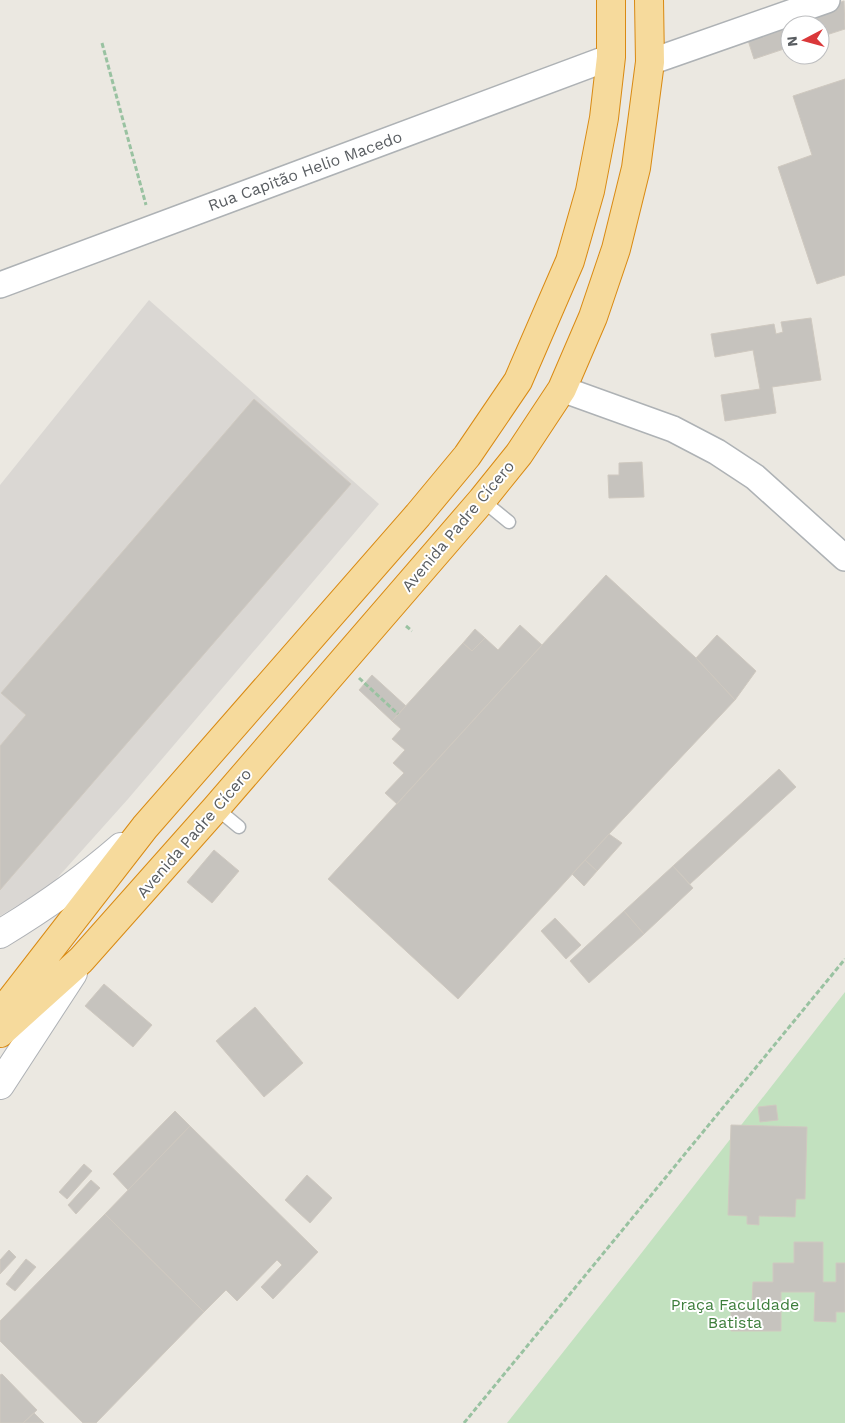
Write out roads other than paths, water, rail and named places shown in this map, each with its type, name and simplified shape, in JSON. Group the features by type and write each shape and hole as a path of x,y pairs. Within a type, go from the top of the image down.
{"highway":[{"path":"0,1014 145,827 467,456 518,381 570,261 590,191 604,118 611,57 611,0"},
{"name":"Avenida Padre Cícero","path":"0,1032 81,960 216,808 482,500 519,454 562,389 593,317 616,249 636,168 650,62 648,0"}],"main road":[{"path":"0,934 91,874 145,827"},
{"name":"Avenida Padre Cícero","path":"0,1085 81,960"}],"street":[{"path":"650,62 827,0"},
{"name":"Rua Capitão Helio Macedo","path":"0,285 611,57"},
{"path":"562,389 673,429 717,452 754,477 845,558"}],"lane":[{"path":"482,500 509,522"},
{"path":"216,808 239,827"}],"park label":[{"name":"Praça Faculdade Batista","path":"735,1313"}]}
